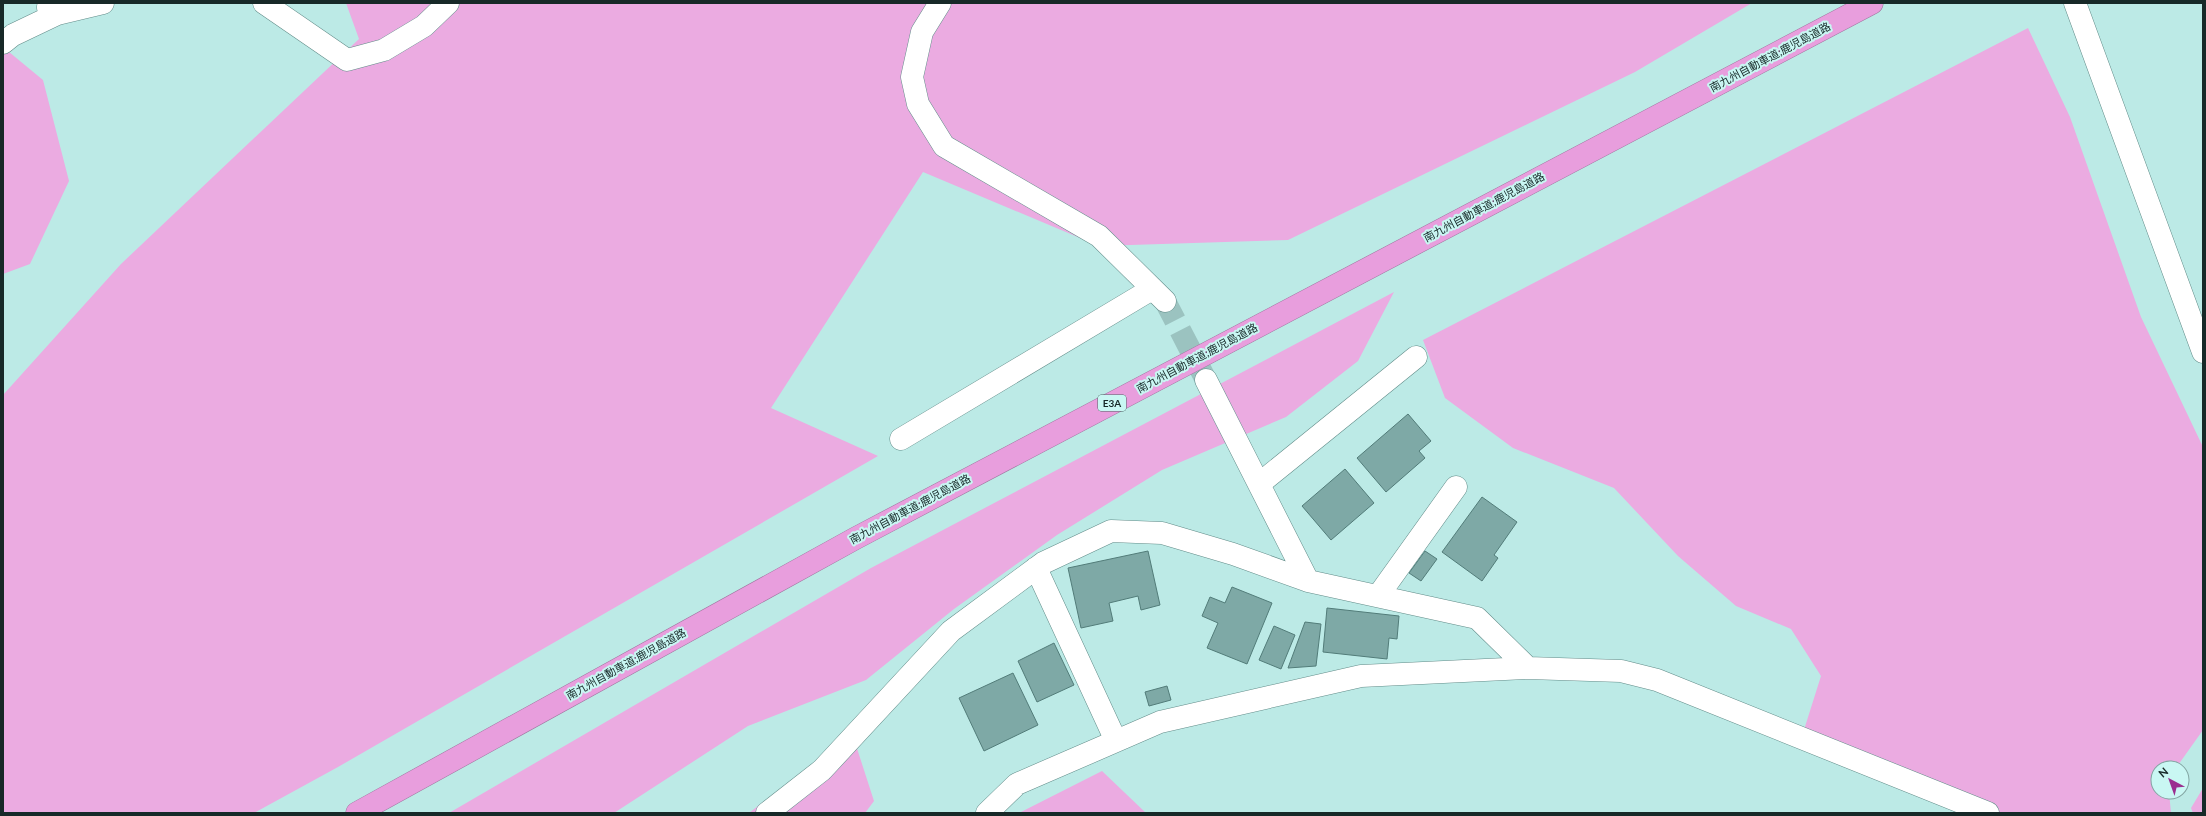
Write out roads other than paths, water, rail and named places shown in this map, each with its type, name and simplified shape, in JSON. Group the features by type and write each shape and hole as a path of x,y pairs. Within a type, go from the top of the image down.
{"highway":[{"name":"南九州自動車道;鹿児島道路","path":"357,813 863,534 1872,3"}],"street":[{"path":"3,43 53,9 103,3"},
{"path":"264,3 347,60 384,50 424,26 448,3"},
{"path":"901,439 1159,295 1099,236 944,146 918,104 912,77 922,32 940,3"},
{"path":"2075,3 2203,352"},
{"path":"1259,484 1416,357"},
{"path":"1206,380 1308,581"},
{"path":"1378,596 1456,487"},
{"path":"767,813 822,770 951,632 1036,568 1111,531 1162,533 1232,554 1308,581 1477,618 1528,668"},
{"path":"1036,568 1116,741"},
{"path":"987,813 1017,784 1160,722 1361,676 1528,668 1621,671 1657,680 1988,813"}],"tunnel":[{"path":"1165,301 1206,380"}]}
